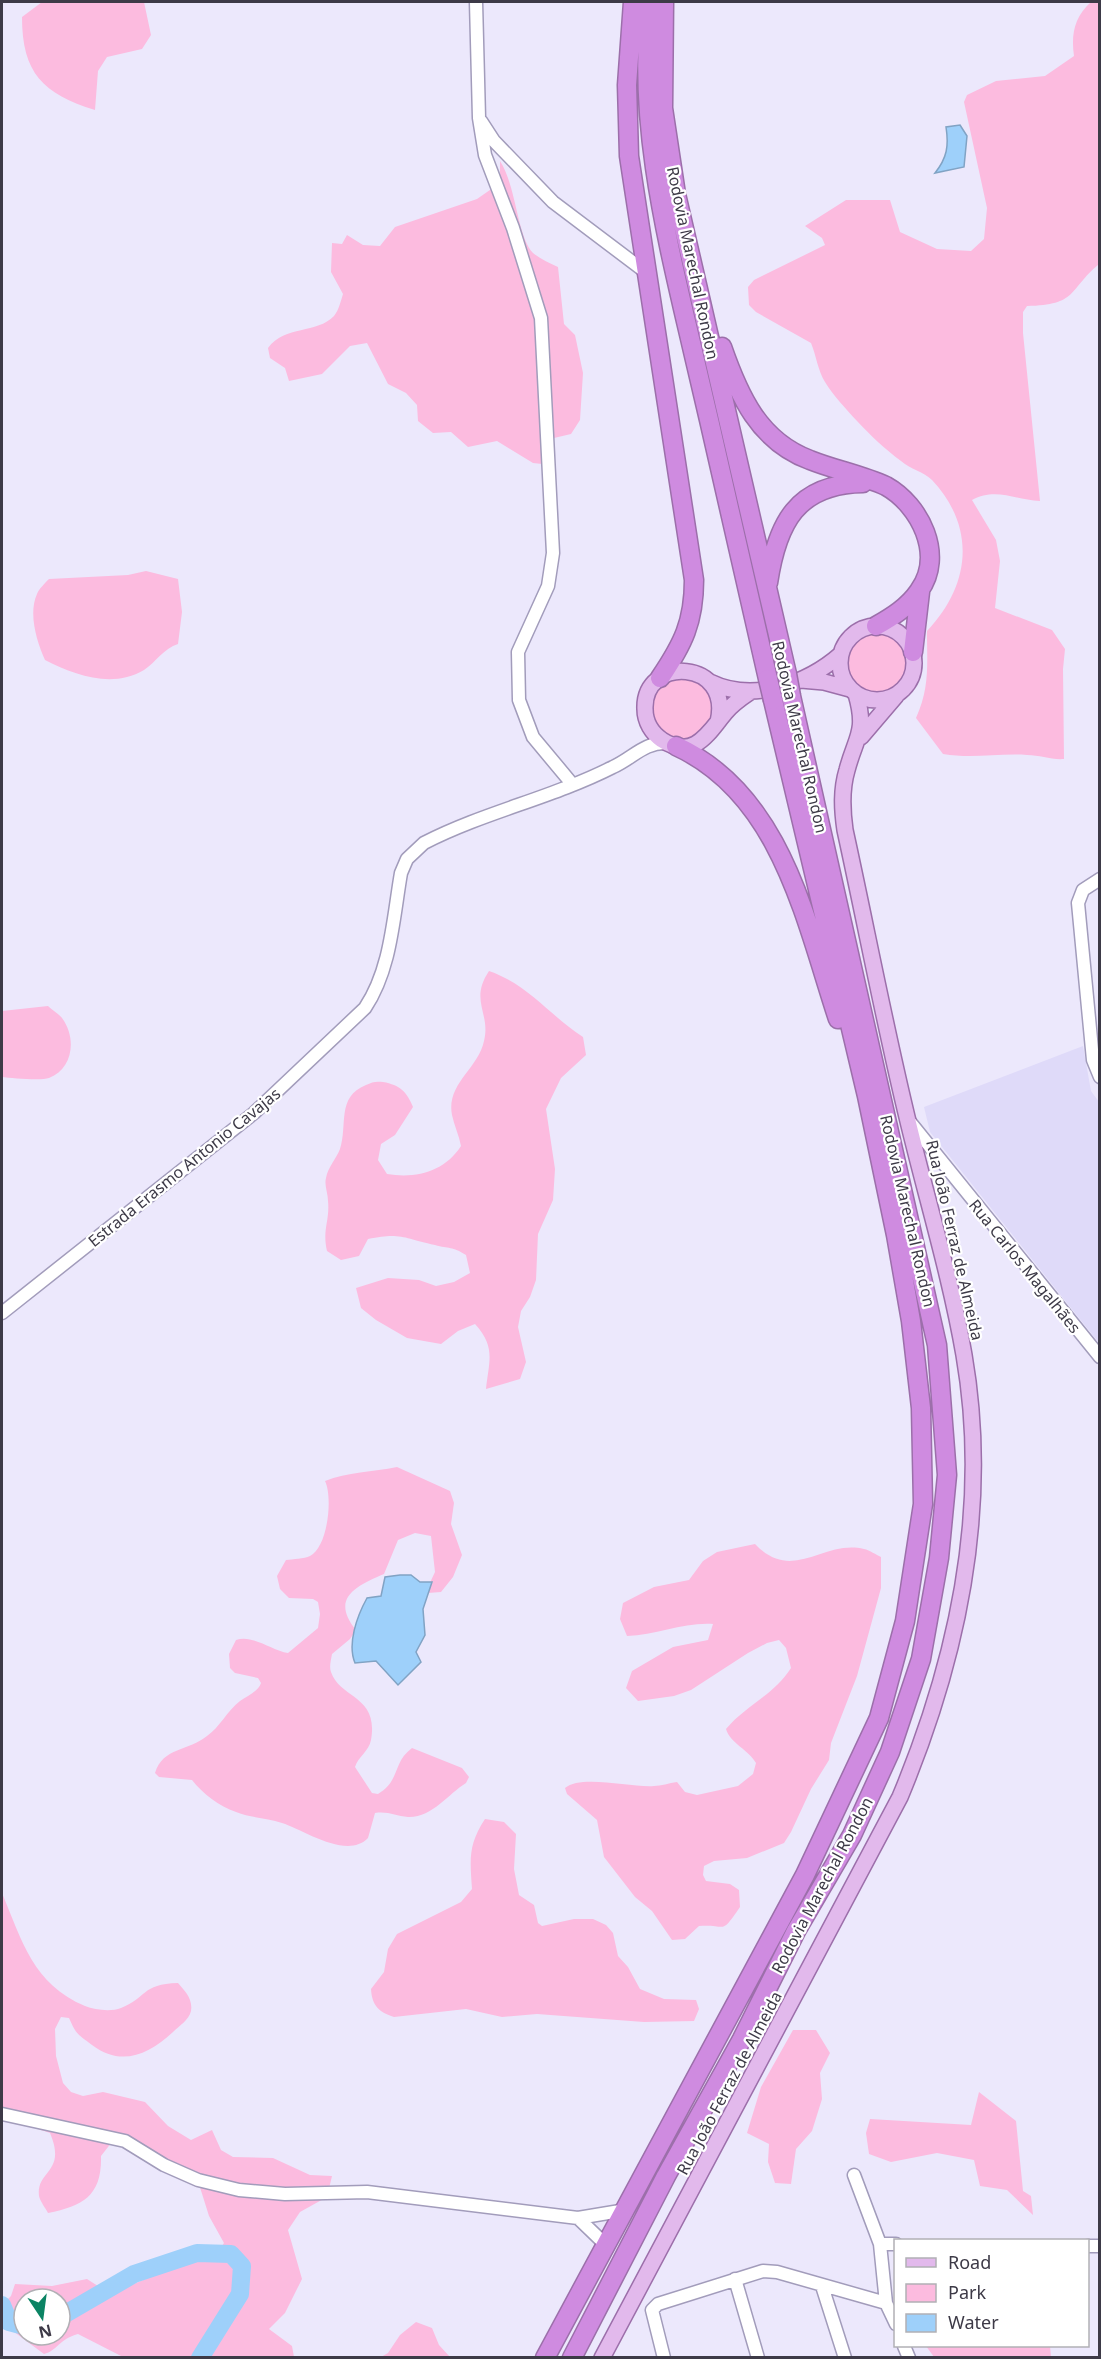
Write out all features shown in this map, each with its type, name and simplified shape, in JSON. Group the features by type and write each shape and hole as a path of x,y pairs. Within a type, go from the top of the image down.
{"highway":[{"path":"633,2 627,113 629,156 694,580 691,622 676,655 660,678"},
{"name":"Rodovia Marechal Rondon","path":"545,2358 607,2246 847,1791 879,1718 905,1621 923,1504 921,1408 911,1322 898,1246 867,1096 773,700 675,272 654,167 648,101 651,2"},
{"name":"Rodovia Marechal Rondon","path":"572,2358 666,2176 742,2039 796,1931 852,1835 890,1752 921,1659 939,1558 947,1475 937,1345 793,683 766,594 676,194 663,108 664,2"},
{"path":"691,255 733,380 763,430 786,449 808,459 880,483 907,501 921,522 927,536 929,559 925,579 920,590 908,604 876,626"},
{"path":"766,594 773,554 781,535 802,501 813,492 840,483 880,483"},
{"path":"913,652 920,590"},
{"path":"671,744 714,768 728,781 761,822 782,856 849,1059 867,1096"}],"main road":[{"path":"750,692 732,705 706,739 697,744 671,744 650,728 645,710 648,692 660,678 680,670 702,675 710,682 729,690 750,692 793,683 824,682 876,700 897,694 912,676 913,652 899,633 876,626 858,631 850,637 841,654 821,670 793,683"},
{"path":"841,654 841,672 853,691"},
{"path":"710,682 720,701 718,722"},
{"name":"Rua João Ferraz de Almeida","path":"602,2358 900,1797 923,1742 955,1632 970,1527 973,1468 964,1358 950,1281 907,1118 844,820 843,790 847,768 859,740 862,717 853,691"},
{"name":"Rua João Ferraz de Almeida","path":"859,740 897,694"}],"street":[{"path":"476,2 479,118 485,155 513,228 542,318 553,553 548,585 518,652 519,700 533,737 579,783"},
{"path":"479,118 494,141 553,202 617,248 647,273"},
{"path":"617,248 633,244 640,236"},
{"path":"641,748 650,728"},
{"path":"641,748 671,744"},
{"name":"Estrada Erasmo Antonio Cavajas","path":"2,1313 254,1113 365,1008 378,988 384,969 401,873 407,859 423,843 579,783 617,765 641,748"},
{"path":"1100,879 1083,890 1078,903 1093,1060 1100,1077"},
{"name":"Rua Carlos Magalhães","path":"907,1118 932,1152 1100,1357"},
{"path":"2,2114 125,2141 164,2165 198,2180 239,2190 285,2194 367,2192 579,2218 626,2210"},
{"path":"854,2175 880,2244 886,2303 894,2320"},
{"path":"579,2218 607,2246"},
{"path":"880,2244 894,2244"},
{"path":"663,2358 652,2310 658,2304 763,2271 777,2272 886,2303"},
{"path":"735,2279 758,2358"},
{"path":"822,2286 845,2358"}],"shaded area":[{"path":"1083,1046 1091,1091 1099,1102 1099,1343 930,1132 924,1107"}],"green space":[{"path":"42,2 144,2 151,35 142,49 107,57 98,71 95,110 62,97 49,88 31,67 26,53 22,17"},
{"path":"1091,2 1100,2 1099,264 1064,299 1055,303 1027,306 1023,312 1023,333 1040,501 997,494 972,500 996,540 1000,561 995,608 1052,630 1065,649 1063,669 1064,759 1027,755 943,754 916,718 926,686 927,631 941,614 952,595 959,576 962,537 956,518 946,498 932,480 890,452 867,432 840,402 823,378 811,343 756,312 749,305 748,287 754,280 825,245 822,238 805,226 846,200 890,200 900,232 937,249 971,251 984,239 987,208 964,102 967,95 996,81 1045,76 1074,56 1073,41 1077,20"},
{"path":"500,161 510,183 523,235 528,245 533,253 558,267 564,324 575,335 583,373 580,420 571,434 554,438 549,458 542,464 533,463 497,441 468,447 451,432 433,433 418,421 417,405 406,393 388,384 367,343 350,346 322,374 289,381 285,368 270,358 268,348 283,336 327,322 336,314 343,294 331,272 332,243 342,244 347,235 363,245 380,246 395,227 477,199 500,183"},
{"path":"146,571 178,579 182,612 178,644 168,649 144,670 119,679 81,675 45,660 39,645 33,610 38,592 49,579 128,575"},
{"path":"871,633 883,633 899,642 906,652 908,664 906,676 899,686 883,695 871,695 860,690 851,681 846,670 846,658 851,647 860,638"},
{"path":"682,677 704,686 713,708 704,730 682,739 660,730 651,708 660,686"},
{"path":"489,971 516,984 583,1037 586,1055 561,1078 546,1109 555,1169 553,1200 538,1234 536,1280 530,1297 521,1311 518,1327 526,1362 520,1379 486,1389 490,1355 486,1340 475,1324 458,1331 441,1344 407,1338 376,1320 361,1308 356,1288 388,1278 419,1280 436,1286 454,1282 470,1273 466,1255 451,1248 388,1236 368,1239 359,1256 341,1260 327,1251 325,1237 328,1198 325,1183 328,1170 340,1149 345,1112 350,1097 357,1090 374,1082 383,1082 398,1087 408,1097 413,1107 395,1135 381,1144 378,1160 387,1174 409,1175 429,1171 447,1162 461,1146 451,1104 458,1085 476,1060 484,1041 485,1022 480,999 483,981"},
{"path":"48,1006 62,1018 70,1035 70,1052 63,1068 57,1074 45,1079 2,1077 2,1011"},
{"path":"397,1467 450,1491 454,1503 451,1524 462,1555 453,1577 441,1592 428,1593 427,1589 435,1572 431,1536 415,1533 398,1540 384,1574 364,1583 350,1594 346,1601 345,1609 356,1630 350,1639 332,1654 330,1670 342,1688 357,1699 369,1714 372,1725 371,1740 355,1767 372,1793 378,1794 385,1789 394,1777 401,1760 412,1748 462,1768 469,1777 466,1783 425,1814 408,1817 375,1813 368,1838 359,1844 349,1846 337,1845 282,1823 247,1816 230,1809 212,1799 192,1780 159,1777 155,1773 164,1758 207,1736 235,1705 260,1686 258,1678 235,1673 230,1668 229,1654 236,1640 248,1639 288,1653 318,1628 320,1614 318,1602 313,1599 289,1598 280,1589 277,1576 286,1560 310,1556 321,1543 329,1509 325,1481 351,1474"},
{"path":"755,1544 769,1555 782,1560 795,1561 835,1550 849,1548 866,1550 881,1557 881,1588 857,1676 831,1743 829,1760 811,1789 791,1832 784,1843 747,1858 714,1861 704,1866 703,1875 706,1881 730,1884 739,1890 740,1907 723,1927 699,1926 685,1939 672,1940 652,1911 635,1897 604,1857 597,1820 567,1794 565,1788 583,1782 657,1786 677,1782 685,1792 697,1795 738,1786 753,1774 756,1763 731,1738 726,1729 776,1686 791,1668 786,1648 779,1640 767,1643 691,1690 674,1696 638,1701 626,1688 632,1671 673,1647 708,1640 713,1624 692,1625 627,1636 620,1619 623,1603 654,1587 689,1580 703,1561 717,1552"},
{"path":"485,1819 504,1822 516,1834 514,1869 519,1895 534,1905 538,1923 542,1926 574,1919 593,1919 606,1925 613,1933 618,1956 628,1967 640,1989 664,1999 696,2000 699,2009 694,2021 644,2022 537,2014 502,2017 466,2009 394,2017 377,2008 371,1989 384,1972 388,1949 397,1934 461,1902 472,1889 471,1852 479,1828"},
{"path":"2,1893 23,1944 32,1959 41,1973 67,1997 85,2006 113,2010 129,2004 157,1986 178,1983 190,1999 191,2011 184,2023 154,2047 124,2057 103,2052 78,2034 69,2018 61,2017 55,2029 56,2056 63,2083 71,2092 83,2096 103,2092 145,2102 168,2126 191,2140 212,2130 221,2150 233,2157 273,2158 310,2175 332,2176 327,2197 300,2212 288,2230 302,2279 285,2313 269,2329 292,2346 294,2357 123,2357 78,2334 72,2336 72,2287 14,2287 15,2284 52,2286 87,2279 101,2288 117,2291 148,2278 162,2269 214,2258 224,2243 209,2216 198,2181 115,2138 101,2156 98,2180 88,2196 72,2207 48,2213 39,2196 39,2187 50,2170 55,2156 50,2133 17,2122 2,2122"},
{"path":"793,2030 816,2030 830,2053 820,2073 822,2099 812,2131 796,2149 791,2184 775,2183 768,2162 769,2144 747,2133 761,2087"},
{"path":"979,2092 1016,2121 1023,2191 1031,2196 1033,2215 1007,2190 980,2186 974,2160 937,2153 891,2162 869,2154 866,2133 870,2119 971,2125"},
{"path":"12,2293 12,2330 2,2323 2,2305"},
{"path":"416,2322 432,2328 439,2345 450,2357 381,2357 388,2353 400,2335"},
{"path":"35,2347 56,2347 52,2350 44,2354"},
{"path":"927,2347 1050,2347 1051,2357 934,2357"}],"water":[{"path":"960,125 967,136 964,167 935,173 946,151 946,127"},
{"path":"411,1575 420,1582 432,1582 423,1609 425,1635 416,1652 421,1662 398,1685 376,1661 355,1663 352,1647 357,1621 367,1598 381,1596 385,1577"}],"waterway":[{"path":"72,2310 134,2274 197,2253 231,2254 242,2266 240,2294 200,2358"},
{"path":"2,2305 9,2322 12,2323"}]}
